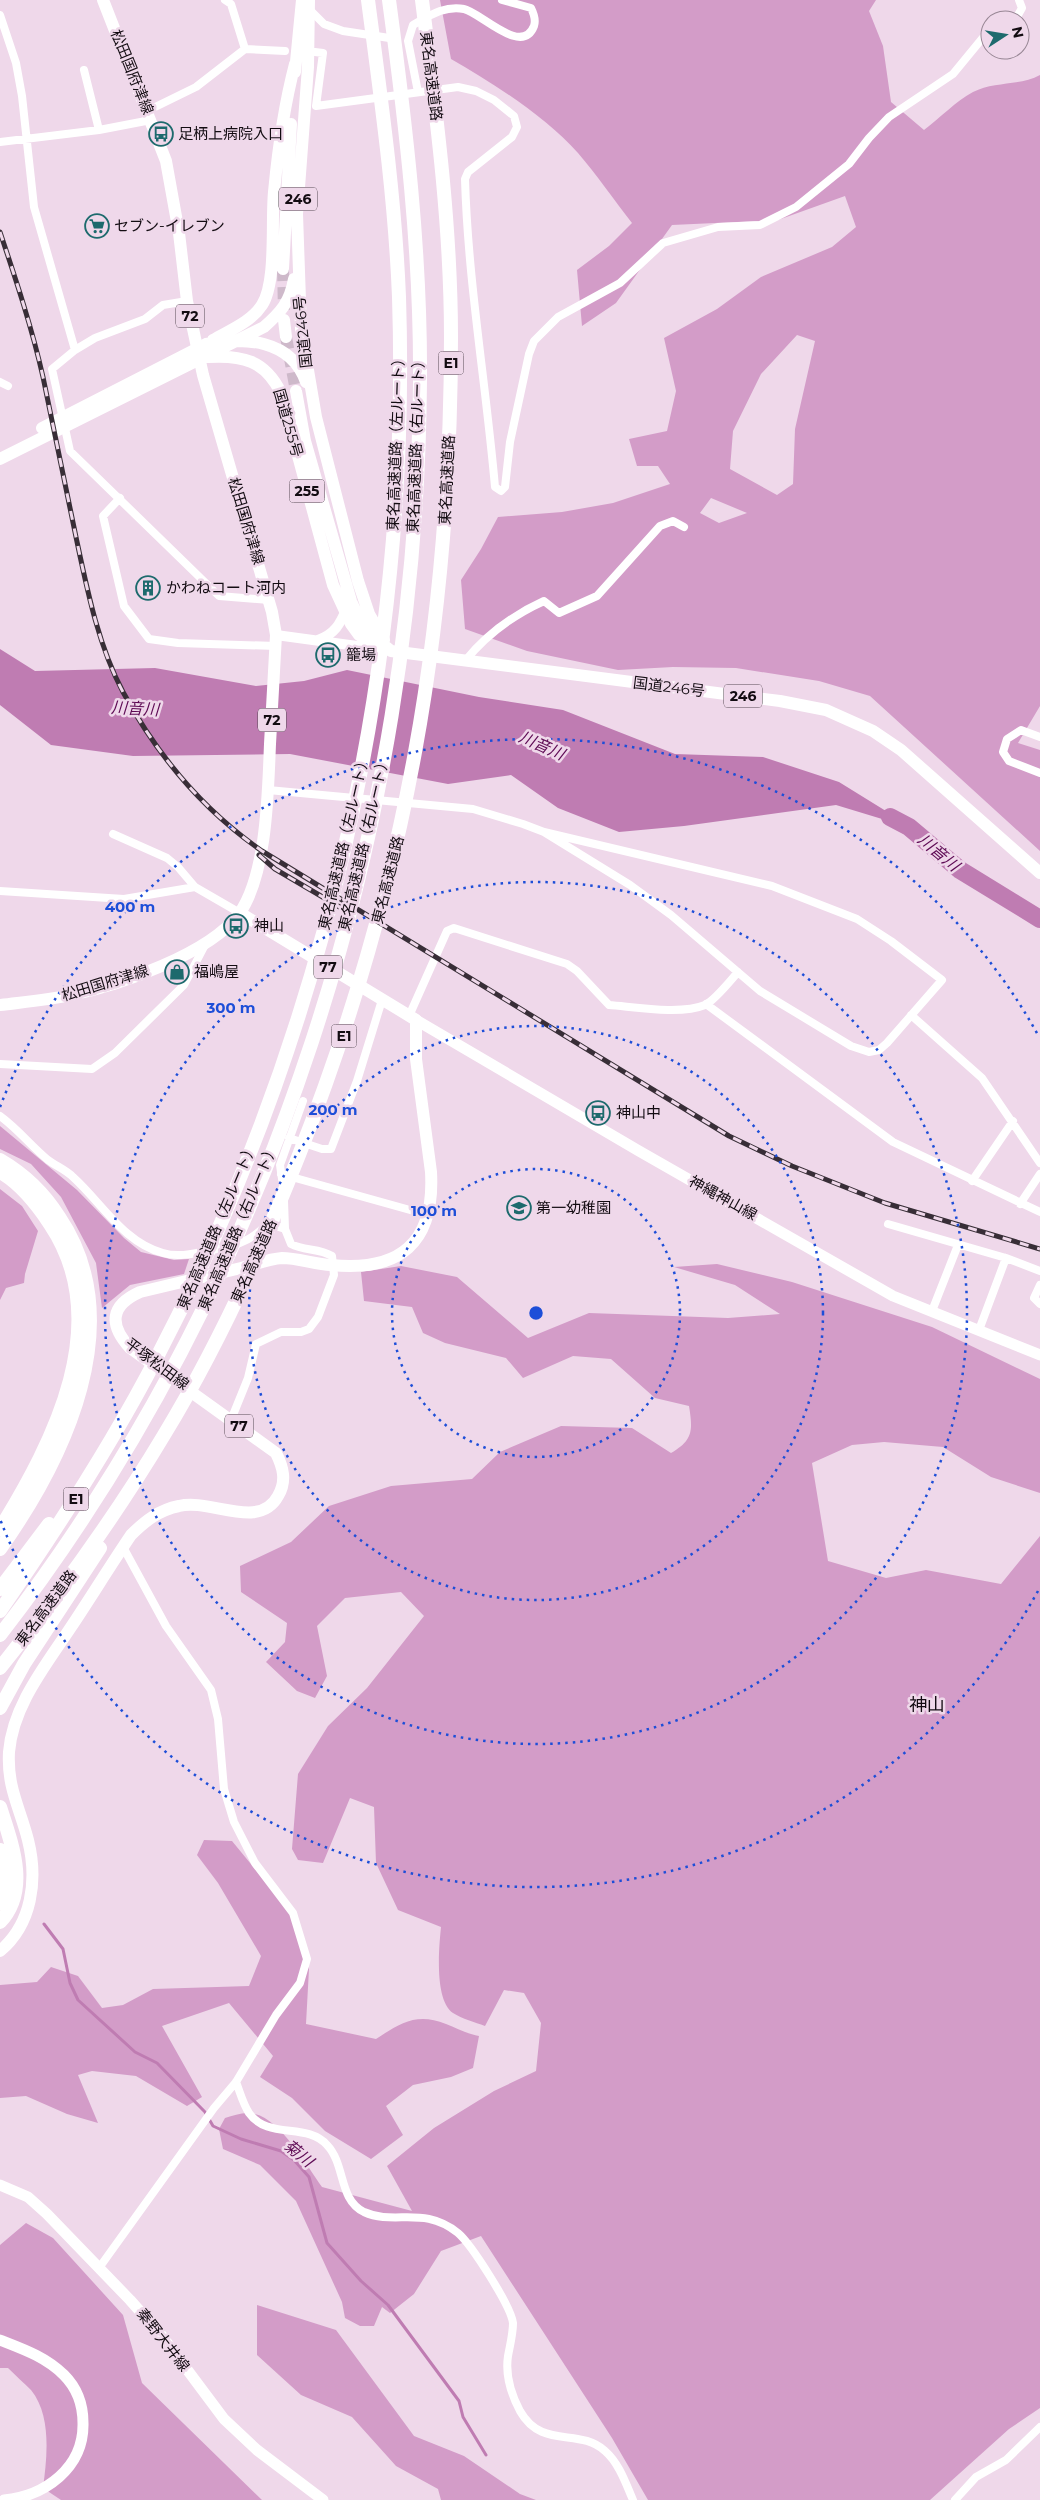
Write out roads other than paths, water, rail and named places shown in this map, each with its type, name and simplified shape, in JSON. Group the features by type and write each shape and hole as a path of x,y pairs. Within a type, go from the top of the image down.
{"highway":[{"name":"東名高速道路（左ルート）","path":"0,1611 70,1508 144,1382 181,1310 234,1192 297,1022 324,931 356,795 373,706 390,567 397,474 400,365 396,236 385,120 368,0"},
{"name":"東名高速道路","path":"0,1668 67,1581 140,1473 166,1433 227,1321 257,1259 316,1112 343,1037 371,947 396,852 414,764 437,610 448,492 451,333 444,180 422,0"},
{"name":"東名高速道路（右ルート）","path":"0,1636 84,1520 162,1389 228,1256 258,1187 316,1028 343,936 368,835 390,720 409,582 416,485 420,378 417,272 406,125 390,6"},
{"path":"0,1160 32,1183 52,1205 67,1227 78,1249 85,1270 92,1314 88,1358 77,1398 65,1430 28,1505 0,1549"},
{"path":"0,1172 24,1192 42,1212 56,1232 73,1274 80,1316 76,1356 54,1426 38,1463 0,1529"},
{"path":"0,1589 117,1429"},
{"path":"0,1708 24,1664 98,1553 140,1473"},
{"path":"0,1807 8,1831 17,1871 14,1896 6,1916 0,1922"},
{"path":"0,1850 6,1873 4,1894 0,1903"}],"main road":[{"name":"松田国府津線","path":"0,1005 71,995 100,987 144,973 205,945 222,933 240,913 255,878 262,851 268,786 276,646 269,600 210,401 187,302 170,178 149,115 103,0"},
{"name":"246","path":"283,269 295,64 302,0"},
{"name":"国道246号","path":"311,6 311,106 296,214 301,322 311,397 358,581 377,631 391,651 780,701 826,710 874,731 900,750 1040,873"},
{"name":"255","path":"206,344 246,322 263,304 267,294 271,276 274,192 287,93 295,64"},
{"name":"255","path":"208,357 264,327 283,310 292,290 297,262"},
{"name":"国道246号","path":"284,320 286,337"},
{"name":"国道255号","path":"0,450 206,344 243,339 271,346 295,363 304,376 311,397"},
{"name":"国道255号","path":"0,459 208,357 225,356 247,360 269,373 281,393 333,585 345,614 366,642 391,651"},
{"path":"296,391 305,441 351,601 358,618 369,633 391,651"},
{"name":"77","path":"240,913 413,1018"},
{"name":"平塚松田線","path":"0,1951 12,1940 27,1916 32,1890 33,1866 28,1839 15,1805 10,1778 9,1751 15,1722 28,1692 123,1547 145,1521 158,1513 180,1505 204,1504 256,1514 266,1510 275,1502 283,1479 283,1467 276,1453 130,1348 119,1336 116,1322 117,1310 125,1299 140,1292 282,1258 333,1266 351,1266 394,1258 408,1250 417,1239 428,1215 432,1188 416,1059 413,1018"},
{"name":"神縄神山線","path":"413,1018 613,1136 893,1296 1040,1355"},
{"name":"秦野大井線","path":"0,2184 28,2198 41,2208 162,2336 224,2419 264,2455 323,2500"},
{"path":"0,2340 34,2354 64,2375 77,2392 83,2413 83,2438 74,2460 59,2478 40,2491 4,2500"}],"street":[{"path":"418,92 408,41 413,24 438,10 464,9 506,34 518,37 526,35 533,30 536,22 531,8 502,0"},
{"path":"231,1 245,50"},
{"path":"311,6 324,24 343,31 408,41"},
{"path":"0,15 16,63 27,137 34,207 75,350"},
{"path":"315,52 323,53 311,106 458,86 476,91 504,107 514,116 517,127 512,137 468,172 465,179 474,299 489,411 495,487 501,491 505,487 509,450 534,341 558,317 620,283 663,243 718,228 760,225 796,207 849,164 868,138 889,117 953,74 980,41"},
{"path":"0,142 27,137 99,130 149,115 196,87 245,50 285,51"},
{"path":"84,70 99,130"},
{"path":"187,302 163,305 145,319 112,330 75,350 52,368 70,452 120,498 219,596 269,600"},
{"path":"0,382 8,386"},
{"path":"120,498 103,516 124,606 149,639 276,646 317,641 391,651"},
{"path":"465,661 482,641 532,606 544,600 560,613 597,596 660,526 673,521 684,527"},
{"path":"317,641 329,636 337,629 351,601"},
{"path":"1040,737 1021,730 1007,739 1003,752 1009,761 1040,773"},
{"path":"268,786 473,809 544,832 772,886 857,919 891,941 942,980 879,1050 869,1052 851,1046 760,991 671,915 644,895 544,832"},
{"path":"113,834 167,858 178,867 195,887 240,913"},
{"path":"0,891 124,899 195,887"},
{"path":"413,1018 447,931 454,928 567,964 609,1005 660,1009 690,1008 706,1004 738,972"},
{"path":"0,1064 78,1070 92,1069 99,1065 115,1053 184,984 205,945"},
{"path":"289,1138 322,1149 331,1149 357,1081 382,1000"},
{"path":"706,1004 893,1142 1040,1212"},
{"path":"911,1015 982,1078 1040,1164"},
{"path":"231,1420 248,1378 256,1344 280,1332 301,1332 309,1328 318,1317 334,1275 332,1256 324,1251 299,1249 291,1244 285,1229 280,1165 303,1101"},
{"path":"0,1116 17,1128 48,1160 73,1177 130,1235 163,1254 182,1255 241,1244 256,1236 263,1228 276,1226 285,1229"},
{"path":"972,1181 1012,1121"},
{"path":"281,1174 428,1215"},
{"path":"1020,1204 1040,1174"},
{"path":"888,1224 1006,1258 1040,1271"},
{"path":"932,1311 958,1245"},
{"path":"979,1330 1006,1258"},
{"path":"1040,1285 1034,1298 1040,1304"},
{"path":"99,2268 158,2185 236,2082 276,2016 300,1983 306,1967 306,1950 293,1913 256,1862 234,1822 224,1789 218,1718 210,1690 166,1626 123,1547"},
{"path":"236,2082 248,2112 256,2121 274,2129 316,2136 328,2145 339,2164 347,2195 353,2206 366,2213 434,2220 458,2234 476,2257 510,2311 512,2330 507,2371 514,2397 525,2419 542,2432 551,2436 591,2443 604,2450 617,2467 633,2500"},
{"path":"955,2500 976,2477 1006,2460 1040,2427"}],"water":[{"path":"0,649 35,671 155,668 256,686 304,681 347,670 479,697 563,710 675,754 763,757 839,782 915,829 836,805 684,826 619,832 558,808 511,775 448,784 290,754 133,756 51,745 0,705"}],"waterway":[{"name":"川音川","path":"890,817 909,827 960,870 1040,919"},
{"name":"菊川","path":"44,1924 63,1949 70,1983 78,2000 135,2052 157,2063 205,2112 213,2126 241,2139 281,2151 294,2160 309,2177 327,2243 361,2281 388,2305 459,2401 463,2417 486,2455"}],"tunnel":[{"path":"283,269 284,310"},
{"path":"286,337 296,391"}],"railway":[{"path":"0,232 39,359 84,577 100,636 114,674 136,715 166,759 183,780 220,818 262,851 729,1136 792,1166 885,1203 1040,1249"},
{"path":"259,855 275,869 343,909"}],"place":[{"name":"足柄上病院入口","path":"161,134"},
{"name":"セブン-イレブン","path":"97,226"},
{"name":"かわねコート河内","path":"148,588"},
{"name":"籠場","path":"328,655"},
{"name":"神山","path":"236,926"},
{"name":"福嶋屋","path":"177,972"},
{"name":"神山中","path":"598,1113"},
{"name":"第一幼稚園","path":"519,1208"}],"district":[{"name":"神山","path":"927,1705"}]}
